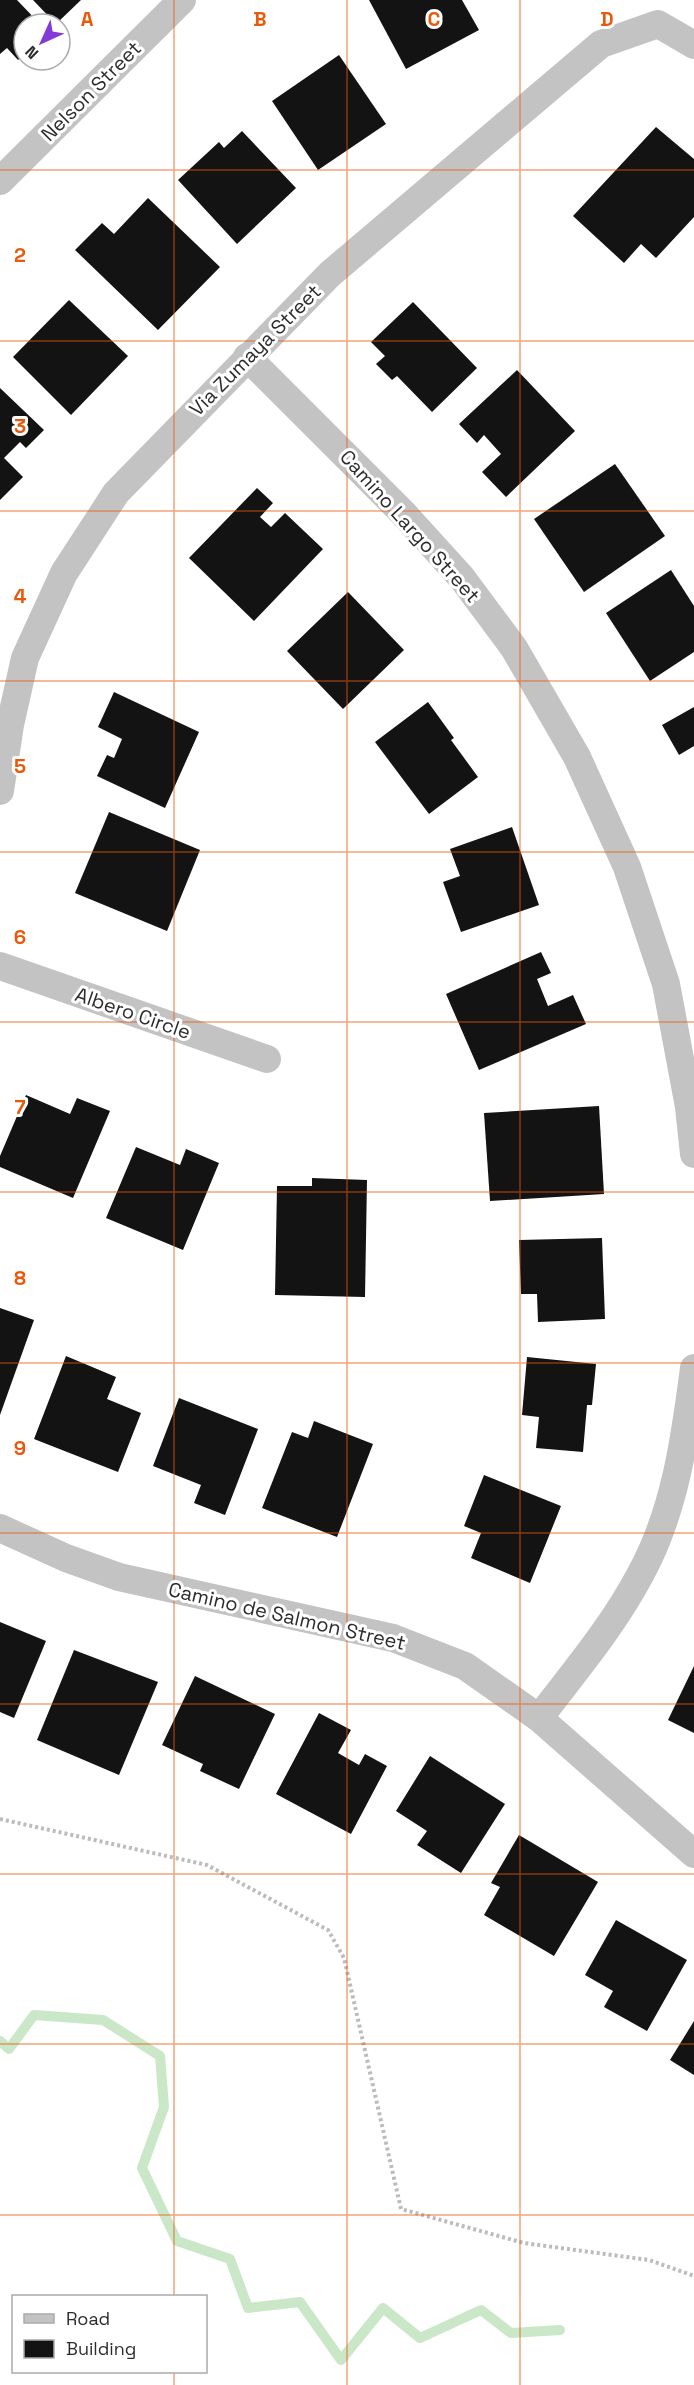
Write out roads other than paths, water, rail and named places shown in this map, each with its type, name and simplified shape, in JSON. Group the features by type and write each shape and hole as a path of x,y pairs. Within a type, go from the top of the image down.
{"street":[{"name":"Nelson Street","path":"0,181 182,0"},
{"name":"Via Zumaya Street","path":"0,791 10,725 25,658 64,573 116,493 330,274 601,44 658,24 694,45"},
{"name":"Camino Largo Street","path":"247,357 404,514 462,578 514,648 577,757 627,867 666,984 689,1107 694,1154"},
{"name":"Albero Circle","path":"0,966 267,1059"},
{"path":"539,1718 616,1617 642,1573 660,1530 684,1447 694,1368"},
{"name":"Camino de Salmon Street","path":"0,1528 66,1558 119,1577 393,1638 465,1666 539,1718 694,1854"}],"waterway":[{"path":"0,2041 9,2049 34,2015 103,2020 160,2056 164,2107 142,2168 177,2241 230,2259 248,2308 300,2302 341,2360 383,2308 420,2338 481,2310 511,2333 560,2330"}]}
